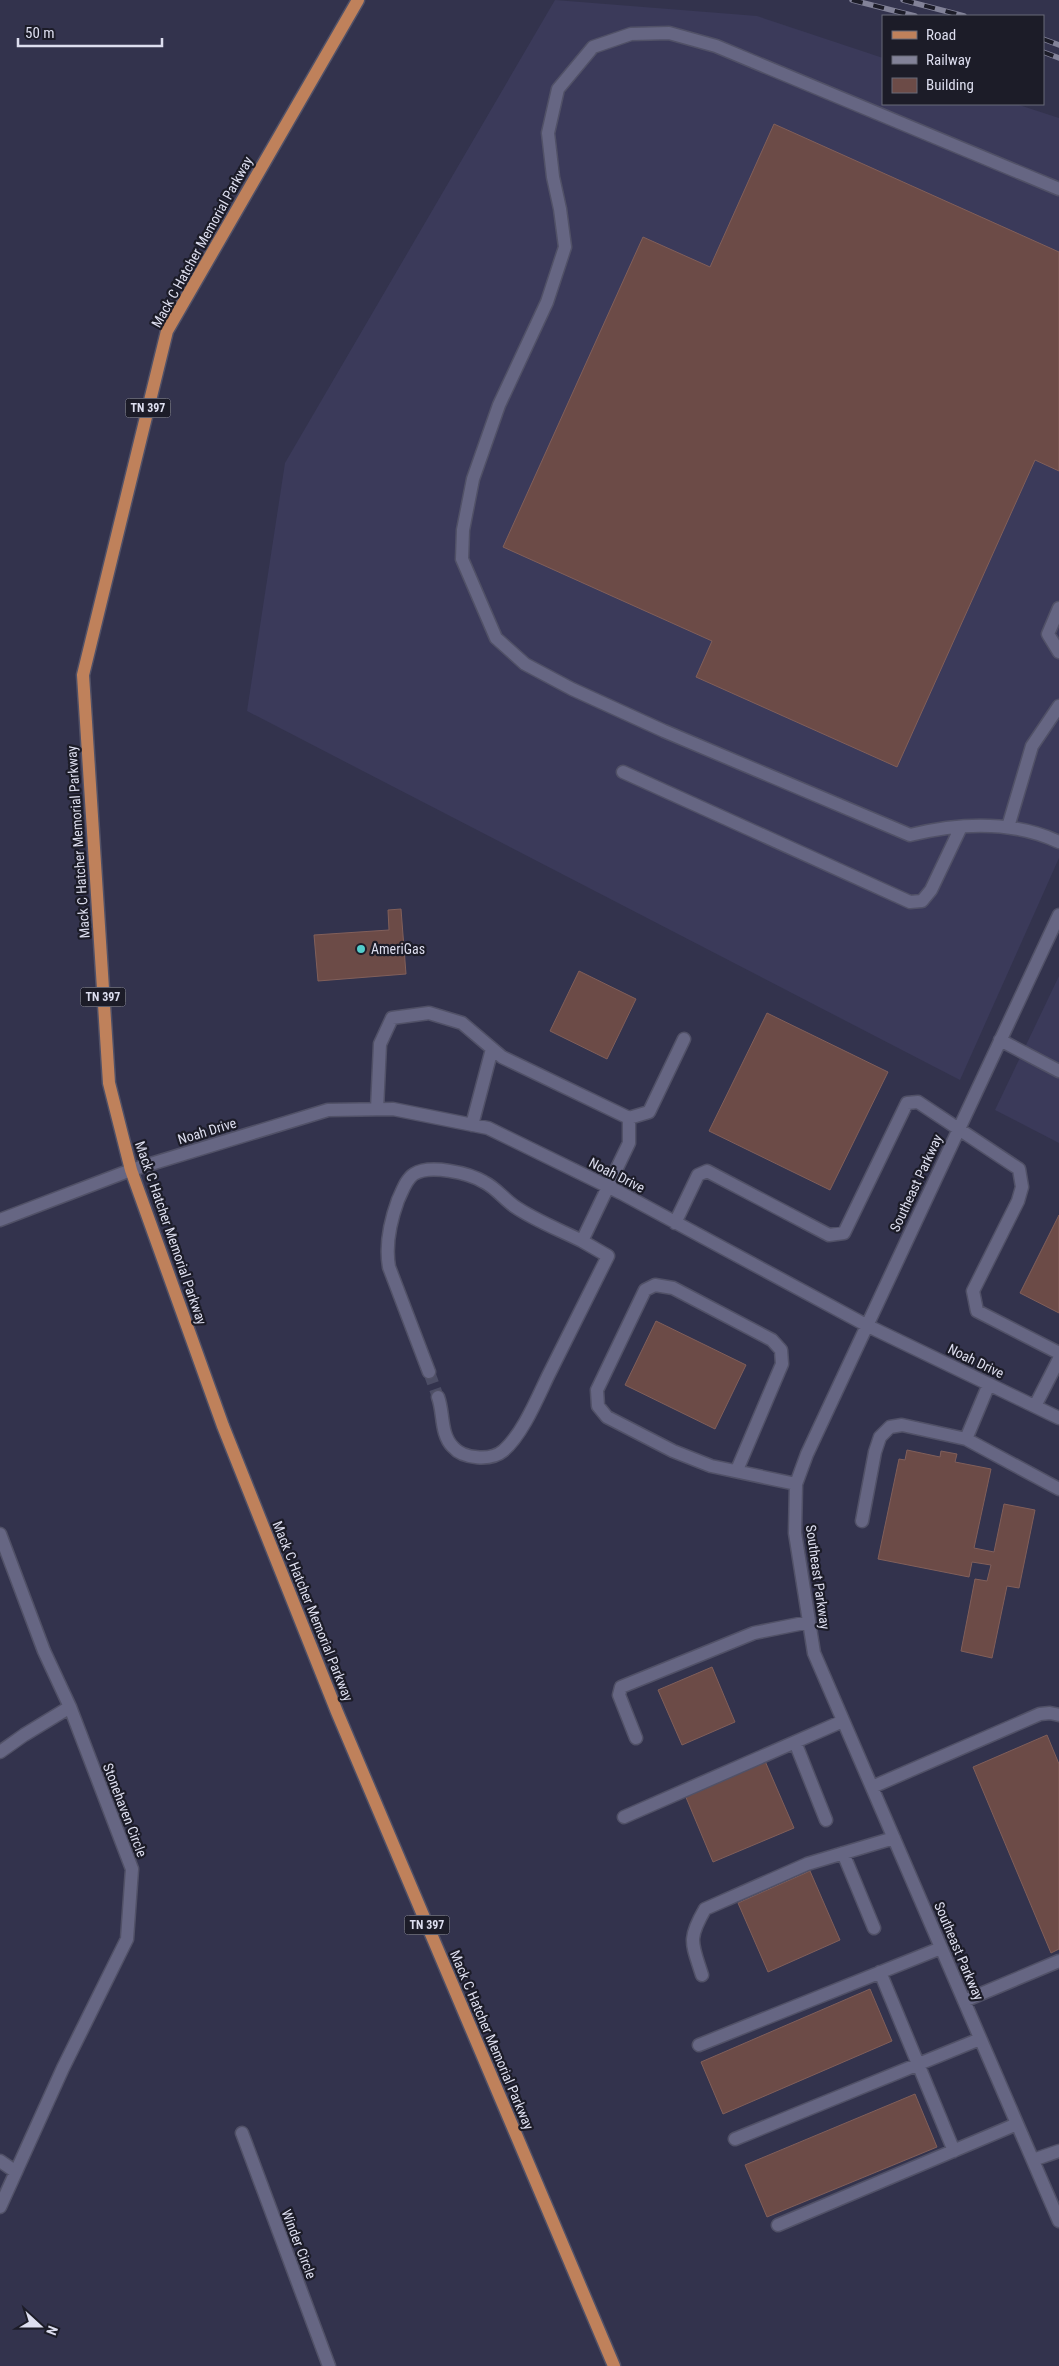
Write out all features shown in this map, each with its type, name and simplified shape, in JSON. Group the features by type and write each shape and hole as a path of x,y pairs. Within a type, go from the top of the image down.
{"main road":[{"name":"Mack C Hatcher Memorial Parkway","path":"358,0 167,331 83,674 109,1083 131,1170 223,1426 337,1712 614,2366"}],"street":[{"path":"1059,189 716,46 670,33 631,34 593,47 558,89 548,133 552,177 560,209 565,247 547,302 499,405 473,479 463,530 462,559 496,638 525,664 572,689 656,728 910,835 942,827 1008,827 1041,834 1059,842"},
{"path":"1059,608 1048,634 1059,652"},
{"path":"1008,827 1032,746 1059,706"},
{"path":"623,772 910,902 922,900 931,890 960,827"},
{"name":"Southeast Parkway","path":"1059,915 807,1454 796,1484 795,1533 814,1653 1059,2221"},
{"path":"376,1109 380,1044 392,1018 429,1013 462,1023 502,1057 629,1118 649,1112 684,1039"},
{"path":"1000,1040 1059,1071"},
{"path":"472,1125 492,1049"},
{"path":"675,1222 698,1176 707,1171 829,1235 844,1233 908,1103 918,1102 959,1127 1019,1169 1022,1187 1018,1201 972,1291 977,1311 1059,1353"},
{"name":"Noah Drive","path":"0,1220 131,1170 328,1110 393,1108 488,1128 675,1222 866,1325 1059,1418"},
{"path":"582,1241 609,1188 628,1143 629,1118"},
{"path":"429,1372 390,1267 386,1251 394,1212 406,1183 413,1174 424,1170 446,1170 470,1176 497,1190 514,1206 608,1256 537,1399 512,1443 501,1453 485,1457 469,1456 454,1448 446,1436 438,1397"},
{"path":"737,1470 782,1364 781,1350 772,1340 681,1293 656,1285 645,1290 597,1390 598,1406 607,1417 673,1451 711,1466 796,1484"},
{"path":"1035,1406 1059,1358"},
{"path":"966,1438 989,1384"},
{"path":"862,1522 875,1452 880,1436 890,1427 902,1424 966,1438 1059,1488"},
{"name":"Stonehaven Circle","path":"0,1534 5,1560 70,1707 132,1870 127,1940 63,2068 0,2207"},
{"path":"636,1738 619,1695 621,1686 754,1633 809,1622"},
{"path":"0,1752 24,1734 70,1707"},
{"path":"872,1787 1040,1714 1050,1713 1059,1715"},
{"path":"624,1817 843,1721"},
{"path":"795,1742 826,1820"},
{"path":"702,1975 691,1939 697,1922 705,1909 807,1864 894,1838"},
{"path":"843,1853 874,1928"},
{"path":"699,2045 941,1948"},
{"path":"964,2001 1059,1961"},
{"path":"880,1972 954,2151"},
{"path":"736,2139 980,2039"},
{"path":"778,2226 1017,2124"},
{"name":"Winder Circle","path":"242,2133 329,2366"},
{"path":"1033,2160 1059,2151"},
{"path":"0,2161 16,2172"}],"shaded area":[{"path":"555,0 757,16 882,58 882,105 1019,105 1059,118 1059,858 960,1080 247,711 285,463"},
{"path":"1059,976 1059,1143 995,1110"}],"building":[{"path":"774,124 1059,252 1059,471 1035,460 897,767 696,677 712,641 503,547 643,237 710,267"},
{"path":"401,909 406,974 318,981 314,935 389,930 388,910"},
{"path":"579,971 636,999 607,1059 550,1031"},
{"path":"767,1013 888,1072 830,1190 709,1131"},
{"path":"1059,1215 1059,1313 1020,1293"},
{"path":"656,1321 746,1365 715,1429 625,1385"},
{"path":"907,1450 940,1457 941,1451 957,1454 955,1462 991,1469 974,1548 994,1552 1004,1504 1035,1510 1019,1588 1007,1586 992,1658 961,1651 975,1579 987,1581 991,1565 972,1562 969,1577 878,1559 899,1459 905,1460"},
{"path":"712,1667 735,1722 682,1745 658,1690"},
{"path":"1047,1735 1059,1764 1059,1949 1051,1953 973,1767"},
{"path":"765,1761 794,1828 713,1862 685,1795"},
{"path":"810,1871 840,1940 768,1972 738,1903"},
{"path":"870,1989 892,2041 723,2114 701,2062"},
{"path":"915,2094 937,2147 767,2217 745,2165"}],"tunnel":[{"path":"429,1372 438,1397"}],"railway":[{"path":"852,0 911,15"},
{"path":"903,0 960,15"},
{"path":"1044,39 1059,45"},
{"path":"1044,52 1059,58"}],"place":[{"name":"AmeriGas","path":"361,949"}]}
